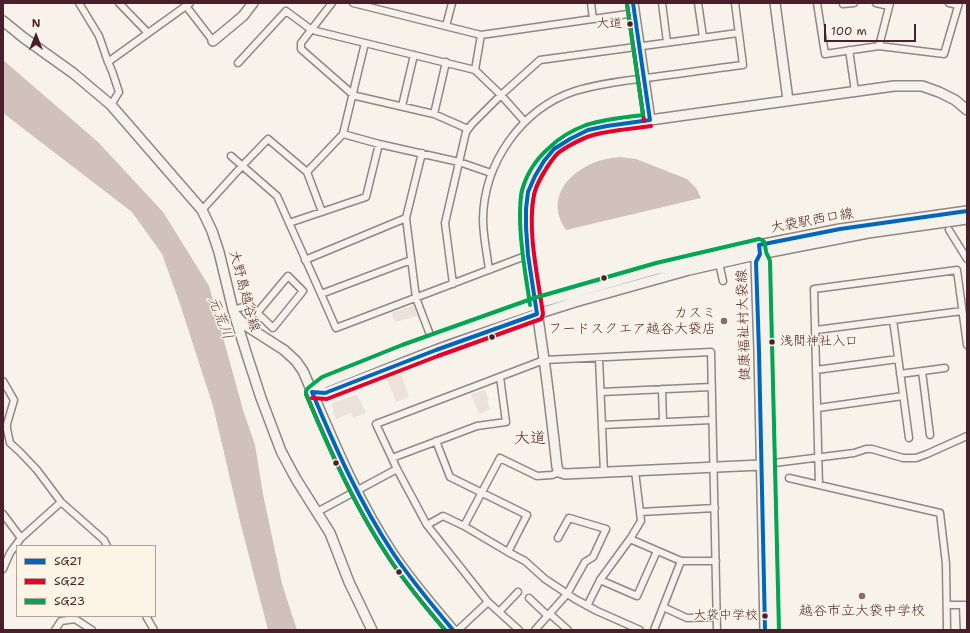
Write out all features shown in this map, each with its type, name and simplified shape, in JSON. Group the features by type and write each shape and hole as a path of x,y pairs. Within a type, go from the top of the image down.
{"street":[{"path":"79,3 99,36 119,92 111,105"},
{"path":"108,62 188,4 213,41 243,16 254,3"},
{"path":"332,3 301,43 301,49 353,94 434,114 468,129"},
{"path":"353,3 481,35 635,13"},
{"path":"446,26 452,3"},
{"path":"591,3 593,19"},
{"path":"633,3 650,120"},
{"path":"662,3 667,42"},
{"path":"698,3 702,37"},
{"path":"489,270 483,220 485,201 491,173 509,140 525,122 544,106 561,97 604,84 743,65 735,3"},
{"path":"775,3 788,100"},
{"path":"817,3 825,54 879,46 944,54 959,4 950,3"},
{"path":"843,3 854,3"},
{"path":"876,3 889,4 879,46"},
{"path":"121,4 148,33"},
{"path":"238,63 286,11 312,29 475,70 501,95 525,122"},
{"name":"大野島越谷線","path":"3,21 73,73 111,105 202,210 212,231 219,252 233,310 259,392 281,451 296,479 330,533 349,582 372,630"},
{"path":"453,284 445,223 468,129 501,95 540,60 738,32"},
{"path":"475,70 481,35"},
{"path":"307,172 343,134 365,43"},
{"path":"849,50 855,91"},
{"path":"402,106 414,55"},
{"path":"434,114 446,62"},
{"path":"559,472 557,467 544,360 528,255 526,227 528,192 544,161 554,149 588,130 607,126 894,86 922,86 955,100 967,110"},
{"path":"343,134 379,144 459,162 491,173"},
{"path":"202,210 268,139 307,172 322,212"},
{"path":"289,223 366,197 379,144"},
{"path":"422,153 406,218 416,298 432,340"},
{"path":"231,156 277,196 336,328 528,255"},
{"name":"大袋駅西口線","path":"312,392 325,393 436,350 537,314 575,302 718,263 760,249 840,229 967,211"},
{"path":"305,260 406,218"},
{"name":"大袋駅西口線","path":"312,392 324,384 432,340 536,304 658,269 760,249 967,219"},
{"path":"949,230 967,259"},
{"name":"健康福祉村大袋線","path":"760,249 764,260 765,630"},
{"path":"321,294 411,260"},
{"path":"718,263 722,281"},
{"path":"819,485 814,289 957,270 967,345"},
{"path":"257,313 288,276 303,291 273,328 257,313 250,305 233,310 245,325 284,350 296,361 303,371 332,440 375,524 393,554 413,582 453,630"},
{"path":"816,330 962,310"},
{"path":"893,320 909,438"},
{"path":"519,630 488,602 427,525 397,469 376,424 544,360 711,352 718,630"},
{"path":"599,358 604,473"},
{"path":"816,370 898,359"},
{"path":"900,374 945,368"},
{"path":"922,371 930,435"},
{"path":"392,458 477,426 506,422 500,377"},
{"path":"3,381 14,400 7,429 10,443 37,470 61,502 104,540 106,545"},
{"path":"601,392 711,387"},
{"path":"662,389 663,422"},
{"path":"818,408 903,396"},
{"path":"602,425 712,420"},
{"path":"464,526 500,458 537,476 552,475 559,472 565,474 604,473 714,468 818,458 854,453 869,449 903,458 916,458 967,436"},
{"path":"436,441 450,477 526,515 508,552"},
{"name":"健康福祉村大袋線","path":"765,464 772,630"},
{"path":"317,512 397,469"},
{"path":"587,606 600,580 630,539 641,521 635,471"},
{"path":"790,478 940,513 946,564 947,630"},
{"path":"16,545 21,538 61,502"},
{"path":"640,512 714,508"},
{"path":"3,514 21,538"},
{"path":"427,525 443,516 464,526 525,561 545,579 574,599 640,630"},
{"path":"535,630 567,594 585,562 593,557 606,529 569,518 558,538"},
{"path":"630,539 681,561 716,561"},
{"path":"3,570 10,554 16,545"},
{"path":"600,580 637,596 657,551"},
{"path":"654,630 681,561"},
{"path":"499,612 518,592"},
{"path":"529,598 568,630"},
{"path":"458,630 488,602"},
{"path":"947,605 965,605 964,630"},
{"path":"663,606 687,618 717,617"},
{"path":"147,617 154,630"},
{"path":"55,630 62,621 75,619 92,630"}],"shaded area":[{"path":"3,60 98,142 163,212 209,286 243,410 255,445 263,494 282,584 297,630 268,630 240,521 213,406 162,254 132,212 3,113"},
{"path":"620,157 636,159 687,179 696,188 701,198 566,230 560,219 558,199 567,182 574,174 593,163"},
{"path":"414,305 417,316 395,322 391,313"},
{"path":"401,374 409,397 396,402 387,379"},
{"path":"485,390 489,400 487,401 490,409 479,414 471,394"},
{"path":"357,394 366,413 353,418 351,413 336,419 331,404"}],"transit line":[{"name":"SG21","path":"633,3 650,120"},
{"name":"SG22","path":"627,4 644,121"},
{"name":"SG23","path":"530,305 520,228 520,200 524,184 530,172 545,151 558,140 572,132 586,125 600,121 643,115 627,4"},
{"name":"SG21","path":"312,392 325,393 436,350 537,314 528,255 526,227 528,192 535,176 544,161 554,149 588,130 650,120"},
{"name":"SG22","path":"312,398 327,399 438,356 541,319 543,314 532,239 532,209 537,185 551,161 558,153 582,139 604,132 651,126"},
{"name":"SG21","path":"765,630 756,262 760,254 759,245 840,229 967,211"},
{"name":"SG23","path":"445,630 402,577 365,519 343,478 324,436 306,394 308,388 322,377 402,345 534,298 656,263 759,239 764,242 770,261 779,630"},
{"name":"SG21","path":"312,392 359,495 381,534 407,573 453,630"},
{"name":"SG22","path":"306,394 343,477 375,536 400,575 445,630"}],"place":[{"name":"大道","path":"630,24"},
{"name":"カスミ フードスクエア越谷大袋店","path":"724,321"},
{"name":"浅間神社入口","path":"772,342"},
{"name":"越谷市立大袋中学校","path":"862,596"},
{"name":"大袋中学校","path":"765,616"}],"district":[{"name":"大道","path":"530,439"}],"water label":[{"name":"元荒川","path":"220,318"}]}
